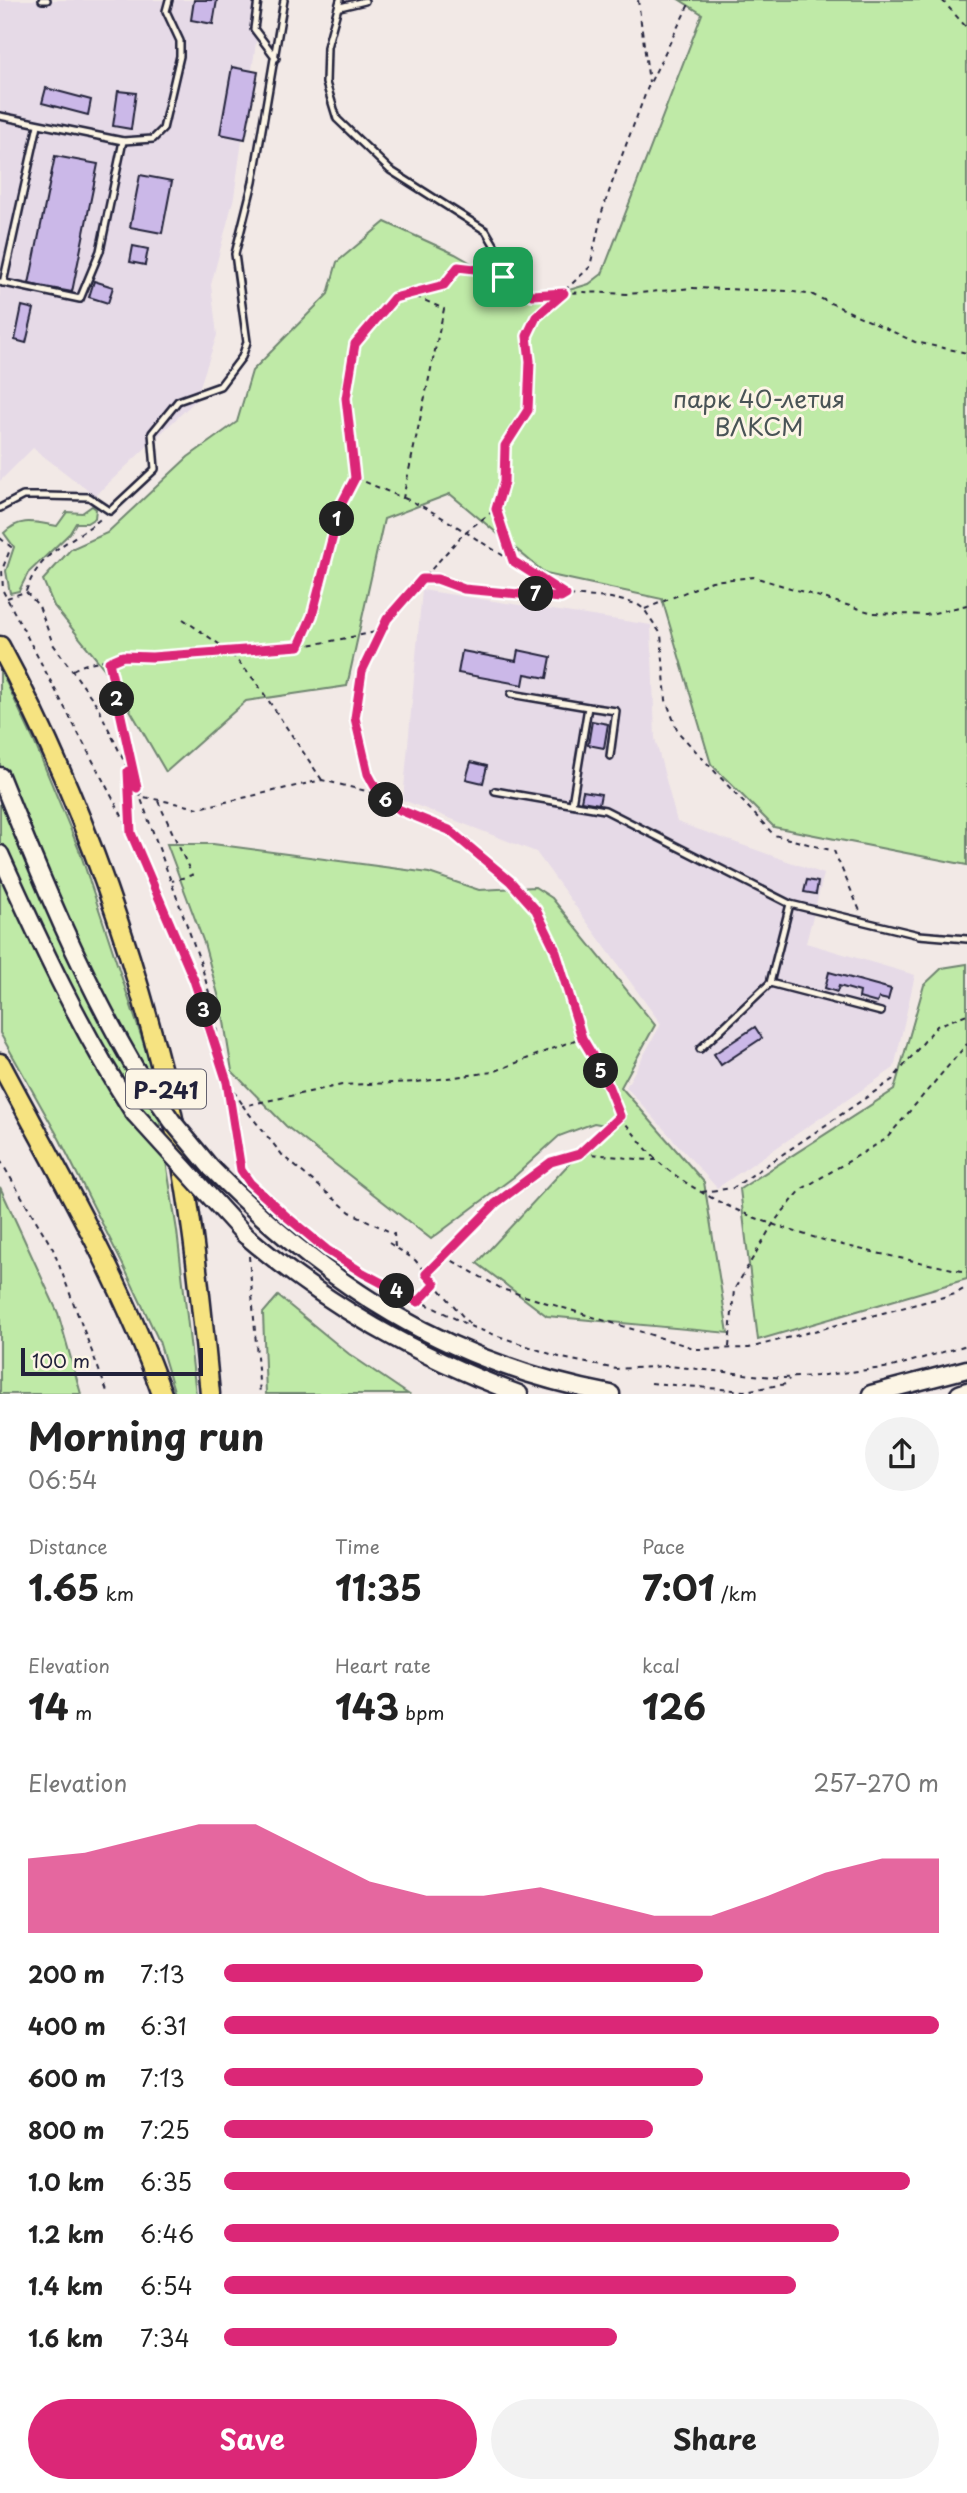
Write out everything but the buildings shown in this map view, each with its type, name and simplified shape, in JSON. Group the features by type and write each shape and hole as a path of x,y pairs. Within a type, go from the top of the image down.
{"highway":[{"name":"Р-241","path":"0,646 60,771 93,856 122,936 163,1076 194,1245 210,1394"},
{"path":"0,1063 110,1267 141,1336 162,1394"}],"main road":[{"path":"0,776 61,924 111,1026 135,1068 172,1121 211,1168 276,1232 377,1306 466,1351 574,1387 611,1394"},
{"path":"0,854 103,1065 134,1113 246,1243 322,1297 379,1332 457,1371 519,1394"},
{"path":"871,1394 967,1369"},
{"path":"959,1394 967,1391"}],"lane":[{"path":"0,116 123,141 153,139 163,129 180,56 180,41 166,11 169,0"},
{"path":"258,0 254,29 276,58"},
{"path":"0,508 23,496 89,497 110,511 155,469 152,433 178,401 220,386 244,349 247,325 235,254 253,182 284,0"},
{"path":"340,0 327,47 326,83 337,119 390,170 486,231 503,260"},
{"path":"340,7 365,1"},
{"path":"38,125 1,283 80,299 100,251 123,141"},
{"path":"511,694 616,711 610,756"},
{"path":"572,804 588,707"},
{"path":"495,791 605,810 790,904 919,935 967,939"},
{"path":"700,1049 769,983 790,904"},
{"path":"769,983 881,1012"}],"path":[{"path":"638,0 650,84"},
{"path":"513,561 496,509 504,482 505,446 528,410 530,361 527,336 536,317 590,267 602,212 650,84 691,0"},
{"path":"942,0 967,28"},
{"path":"299,646 312,616 341,505 355,478 346,398 352,354 368,326 394,298 444,285 458,267 492,271 532,295 628,294 693,288 788,291 813,295 915,342 967,353"},
{"path":"402,498 444,309 407,293"},
{"path":"355,478 437,512 464,533 566,595 611,598 637,604 644,609 661,634 666,700 678,732 774,835 834,851 865,922"},
{"path":"379,794 362,756 355,718 362,671 387,619 464,533 496,509"},
{"path":"26,592 31,577 66,539 88,530 110,511"},
{"path":"0,538 11,547 2,570 2,584 7,598 24,635 131,833 194,980 227,1082 241,1170 250,1183 327,1250 363,1273 472,1327 562,1358 616,1369 669,1366 789,1378 892,1367 967,1345"},
{"path":"644,609 712,581 754,577 873,613 926,615 967,605"},
{"path":"422,579 437,579 464,589 561,598 566,595"},
{"path":"7,598 26,592"},
{"path":"26,592 34,598 53,644 97,705 137,788 201,964 215,1014 220,1057"},
{"path":"183,619 229,652 256,682 322,780"},
{"path":"72,671 85,663 109,662 123,656 299,646 382,631"},
{"path":"109,662 137,788 144,797 199,808 322,780 379,794 400,810 449,830 510,881 536,910 555,949 582,1038 603,1073 620,1116 657,1160 701,1192 774,1222 842,1245 967,1272"},
{"path":"128,771 131,833"},
{"path":"158,800 192,875 172,881"},
{"path":"701,1192 733,1188 892,1080 937,1026 967,1014"},
{"path":"243,1105 342,1085 417,1082 493,1072 582,1038"},
{"path":"729,1348 734,1290 774,1222 802,1189 886,1139 967,1044"},
{"path":"227,1082 283,1156 350,1212 394,1234 395,1247"},
{"path":"579,1154 620,1116"},
{"path":"426,1274 496,1203 551,1162 579,1154 657,1160"},
{"path":"0,1160 53,1249 108,1394"},
{"path":"389,1242 415,1260 472,1327"},
{"path":"246,1243 260,1394"},
{"path":"444,1256 502,1289 697,1349 749,1348 871,1319 955,1294 967,1287"},
{"path":"418,1302 435,1284"},
{"path":"651,1383 744,1391 786,1384 789,1378"}],"shaded area":[{"path":"0,0 262,0 234,197 211,285 217,335 195,401 95,496 33,448 0,481"},
{"path":"422,590 651,625 655,738 677,822 824,874 806,943 915,975 894,1068 717,1188 626,1087 661,1024 536,852 403,800"}],"green space":[{"name":"парк 40-летия ВЛКСМ","path":"680,0 967,0 967,865 774,827 711,764 662,599 546,574 450,494 384,519 347,686 246,701 166,772 111,677 54,606 43,580 71,549 107,533 188,457 237,422 252,371 328,294 337,262 385,222 455,254 536,300 589,284 602,274 702,14"},
{"path":"92,506 96,509 95,518 87,523 76,523 70,533 28,573 19,591 10,593 6,571 14,547 4,533 23,523 36,522 57,526 67,512 82,513"},
{"path":"0,669 34,741 80,852 151,1066 177,1231 196,1394 175,1394 159,1341 122,1263 60,1140 0,1033"},
{"path":"167,844 213,844 429,873 479,890 535,887 552,898 655,1025 621,1087 704,1182 728,1333 547,1316 477,1263 605,1125 594,1123 559,1136 515,1176 431,1239 286,1126 232,1071 222,1009 204,943"},
{"path":"967,964 967,1279 758,1340 740,1189 894,1090 924,985 942,968"},
{"path":"0,1187 58,1313 81,1394 0,1394"},
{"path":"278,1296 349,1354 408,1394 266,1394 263,1313"}],"route":[{"path":"458,267 492,271 503,277 532,295 564,293 536,317 527,336 530,361 528,410 505,446 504,482 496,509 513,561 566,595 561,598 464,589 437,579 422,579 387,619 362,671 355,718 362,756 379,794 400,810 449,830 510,881 536,910 555,949 582,1038 603,1073 620,1116 579,1154 551,1162 496,1203 426,1274 435,1284 418,1302 363,1273 327,1250 250,1183 241,1170 227,1082 194,980 131,833 128,771 137,788 109,662 123,656 152,657 299,646 312,616 341,505 355,478 346,398 355,344 394,298 444,285 458,267"}]}
